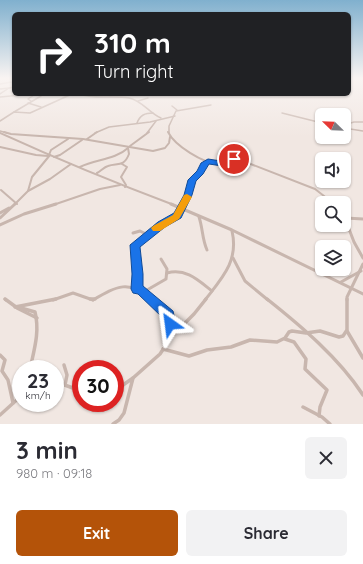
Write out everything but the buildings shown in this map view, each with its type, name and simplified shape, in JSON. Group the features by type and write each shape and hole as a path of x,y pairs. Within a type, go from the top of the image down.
{"street":[{"path":"30,98 28,99 31,101"},
{"path":"0,121 15,110 37,98"},
{"path":"14,112 28,113 62,98"},
{"path":"113,98 138,101 148,98"},
{"path":"138,101 162,119"},
{"path":"28,103 34,106 44,107"},
{"path":"172,106 178,110 212,105"},
{"path":"137,123 138,118 148,109"},
{"path":"0,132 82,139 148,151 160,150 170,144 168,128 178,110"},
{"path":"143,114 153,113"},
{"path":"282,113 315,121"},
{"path":"87,140 101,129 175,116"},
{"path":"80,168 86,164 123,153 128,147 150,131 152,126 158,120"},
{"path":"351,124 363,122"},
{"path":"351,128 363,131"},
{"path":"0,132 124,187 181,208 232,230 363,294"},
{"path":"170,137 184,148 208,161 219,164 232,159 243,161 315,189 324,196"},
{"path":"28,191 27,186 29,180 54,147 69,138"},
{"path":"54,156 60,155 82,139"},
{"path":"0,147 13,148 38,156 49,155"},
{"path":"33,147 38,156"},
{"path":"95,173 108,166 116,166 122,163 129,155 128,147"},
{"path":"139,290 135,245 162,224 176,217 188,195 192,180 200,172 202,166 208,161"},
{"path":"122,163 127,167 121,177 126,185 124,187"},
{"path":"0,218 28,191 50,179 71,164"},
{"path":"0,226 24,214 86,196 100,189 120,185"},
{"path":"1,190 16,204"},
{"path":"0,213 16,204"},
{"path":"199,216 203,229 202,239 207,250"},
{"path":"351,218 363,219"},
{"path":"124,384 128,383 158,357 170,339 190,318 224,275 232,258 234,244 232,230"},
{"path":"133,232 140,231 148,235"},
{"path":"350,232 354,242 363,256"},
{"path":"232,258 245,281 282,311 346,372 363,395"},
{"path":"139,290 147,290 166,279 167,270 161,259"},
{"path":"163,349 189,356 206,350 231,347 250,340 280,341 291,331 305,333 320,331 341,337 344,336 347,330 347,298 363,264"},
{"path":"166,273 175,270 183,272 196,278 212,291"},
{"path":"341,282 361,271"},
{"path":"16,308 50,301 73,293 92,300 113,288 131,287 139,290 169,315 170,324 168,335 170,339"},
{"path":"5,299 16,308 24,308 35,312 37,318 36,344 32,360"},
{"path":"347,330 363,358"},
{"path":"284,338 294,342 306,359 305,369 327,390 320,406 319,416"},
{"path":"0,354 5,360 2,370 8,380 12,398"},
{"path":"64,365 67,375 65,385 72,388"},
{"path":"114,424 124,413 133,378"},
{"path":"0,415 12,404"},
{"path":"303,408 319,416 330,424"}],"slow traffic":[{"path":"156,228 176,217 187,197"}],"route":[{"path":"170,324 169,315 141,290 137,289 138,274 135,245 162,224 177,216 188,195 192,180 200,172 204,164 208,161 222,164 234,159"}]}
